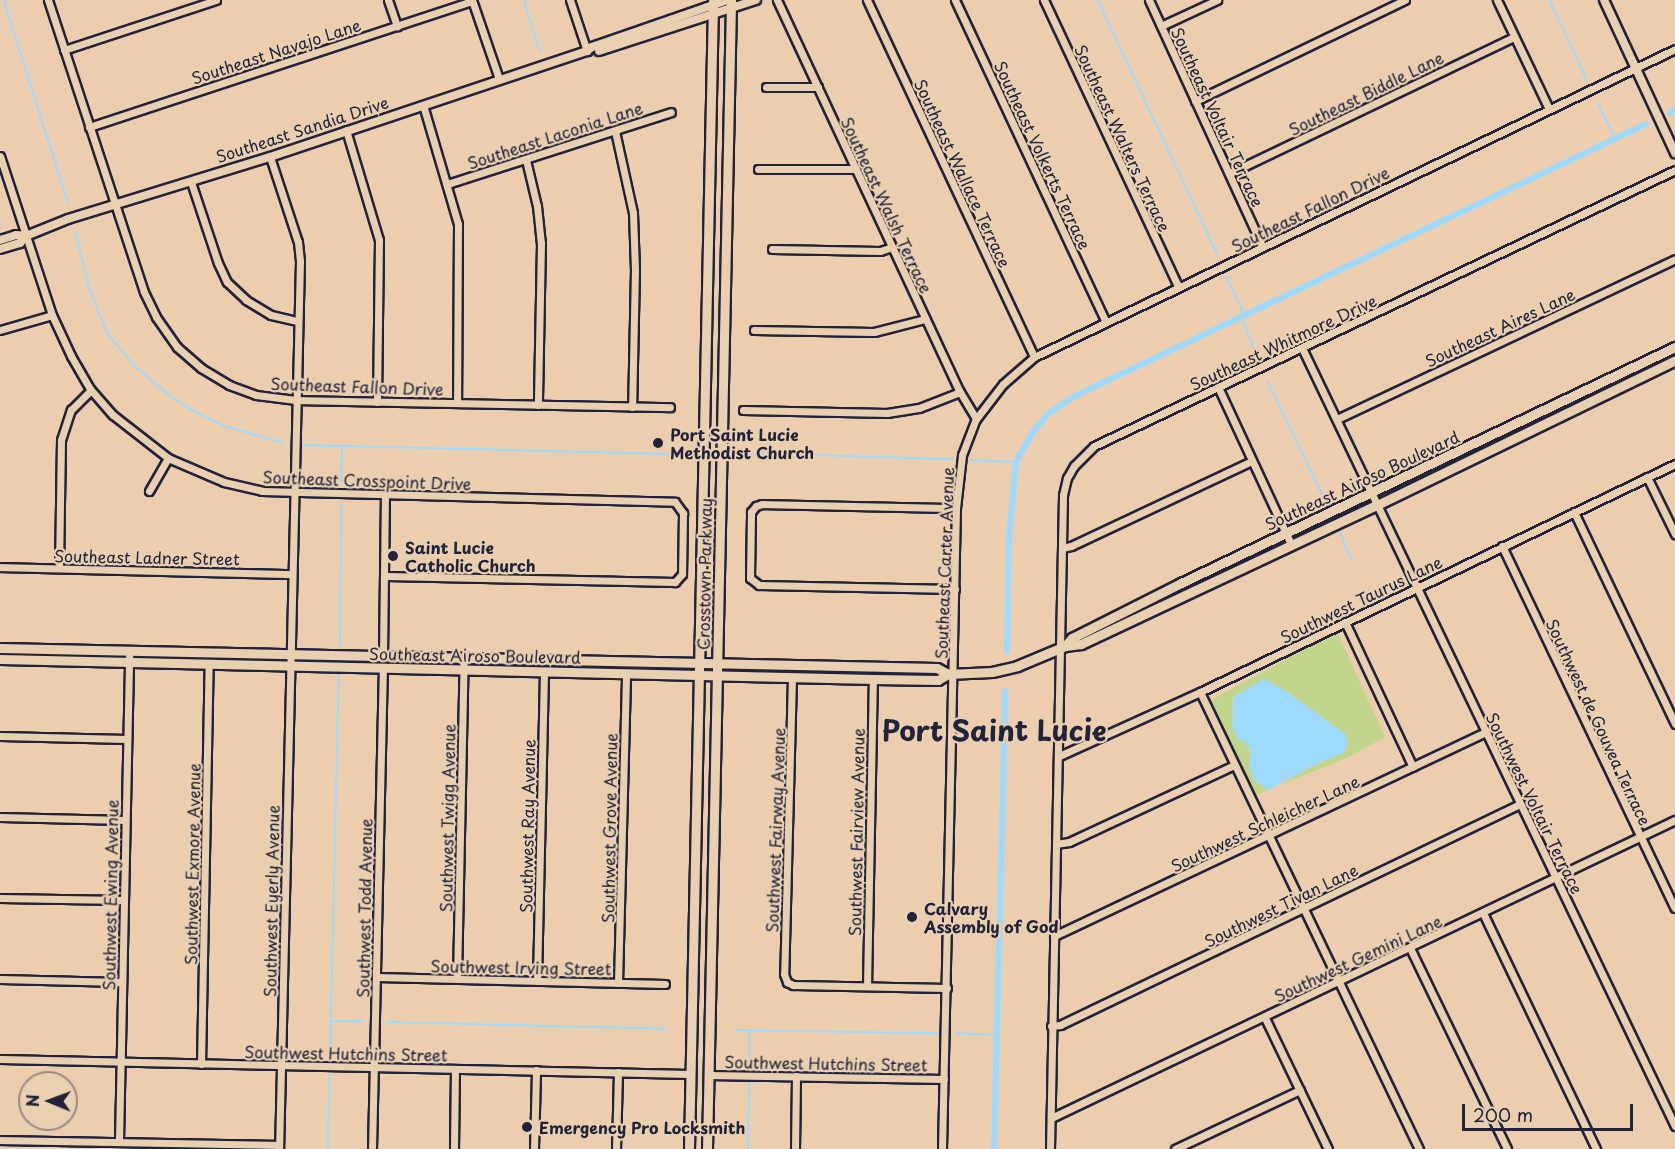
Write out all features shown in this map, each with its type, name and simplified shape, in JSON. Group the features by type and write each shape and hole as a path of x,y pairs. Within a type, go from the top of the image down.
{"main road":[{"name":"Crosstown Parkway","path":"707,1149 730,3"},
{"name":"Crosstown Parkway","path":"689,1149 713,6"},
{"name":"Southeast Airoso Boulevard","path":"0,659 626,675 938,680 951,674 992,672 1017,666 1062,647 1080,634 1285,532 1675,347"},
{"name":"Southeast Airoso Boulevard","path":"1062,647 1081,645 1377,505 1675,360"},
{"name":"Southeast Airoso Boulevard","path":"0,648 937,669 951,674"}],"street":[{"name":"Southeast Fallon Drive","path":"48,0 144,292 156,317 177,346 201,368 229,385 256,395 296,400 670,407"},
{"path":"64,50 216,0"},
{"path":"388,0 397,26"},
{"path":"472,0 499,79"},
{"name":"Southeast Navajo Lane","path":"89,127 472,0"},
{"path":"570,0 587,51"},
{"name":"Southeast Sandia Drive","path":"0,249 20,243 26,236 68,219 270,157 587,51 592,47 713,6 756,0"},
{"name":"Southeast Walsh Terrace","path":"777,0 925,319 960,392 976,419"},
{"name":"Southeast Wallace Terrace","path":"867,0 1034,357"},
{"name":"Southeast Volkerts Terrace","path":"955,0 1106,322"},
{"name":"Southeast Walters Terrace","path":"1044,0 1178,286"},
{"name":"Southeast Voltair Terrace","path":"1149,0 1262,246"},
{"path":"1161,26 1216,0"},
{"path":"1195,100 1405,0"},
{"path":"1497,0 1549,109"},
{"path":"1604,0 1675,153"},
{"name":"Southeast Biddle Lane","path":"1230,173 1514,37"},
{"name":"Southeast Fallon Drive","path":"976,419 1003,384 1034,357 1549,109 1636,70 1675,49"},
{"path":"766,87 818,87"},
{"path":"423,105 458,224 457,403"},
{"name":"Southeast Laconia Lane","path":"447,184 671,112"},
{"path":"346,130 379,240 377,402"},
{"path":"615,131 633,213 635,269 632,407"},
{"name":"Southeast Crosspoint Drive","path":"0,156 52,315 71,356 91,390 113,415 168,458 224,482 262,491 675,502 683,513 682,574 675,582 386,576"},
{"name":"Southwest Eyerly Avenue","path":"270,157 298,242 300,261 279,1147"},
{"path":"526,160 537,206 542,243 538,405"},
{"path":"758,169 856,169"},
{"name":"Southeast Whitmore Drive","path":"1050,1149 1051,1026 1062,647 1063,495 1067,478 1082,455 1094,446 1675,170"},
{"path":"191,182 218,263 228,282 246,300 271,315 297,321"},
{"name":"Southeast Sandia Drive","path":"0,240 16,235 26,236"},
{"path":"772,249 880,250 892,247"},
{"name":"Southeast Aires Lane","path":"1337,419 1675,259"},
{"path":"0,330 52,315"},
{"path":"754,330 874,332 925,319"},
{"path":"1302,348 1371,492"},
{"path":"1218,387 1291,544"},
{"path":"59,568 61,440 71,410 91,390"},
{"path":"743,410 887,413 919,408 960,392"},
{"name":"Southeast Carter Avenue","path":"942,1149 956,508 962,455 976,419"},
{"path":"149,491 168,458"},
{"path":"1062,548 1071,546 1252,461"},
{"name":"Southwest Taurus Lane","path":"1059,756 1200,692 1675,464"},
{"path":"1647,477 1675,534"},
{"name":"Southwest Voltair Terrace","path":"1371,492 1675,1126"},
{"path":"383,656 386,576 385,495"},
{"path":"955,589 759,585 750,578 751,512 756,506 956,508"},
{"path":"1575,512 1675,724"},
{"name":"Southwest de Gouvea Terrace","path":"1502,546 1639,838 1675,908"},
{"name":"Southeast Ladner Street","path":"0,567 292,574"},
{"path":"1345,622 1413,767"},
{"name":"Southwest Ewing Avenue","path":"119,1141 129,650"},
{"name":"Southwest Twigg Avenue","path":"457,979 464,657"},
{"name":"Southwest Exmore Avenue","path":"201,1064 210,664"},
{"name":"Southwest Todd Avenue","path":"372,1149 383,668"},
{"name":"Southwest Ray Avenue","path":"537,981 544,672"},
{"name":"Southwest Grove Avenue","path":"618,983 626,675"},
{"name":"Southwest Fairway Avenue","path":"792,677 784,974 787,982 793,985 867,986"},
{"name":"Southwest Fairview Avenue","path":"867,986 873,679"},
{"path":"1200,692 1419,1149"},
{"name":"Southwest Schleicher Lane","path":"1054,936 1486,732"},
{"path":"0,736 127,739"},
{"path":"1056,844 1069,842 1234,765"},
{"name":"Southwest Tivan Lane","path":"1051,1026 1060,1025 1520,804"},
{"path":"0,817 125,820"},
{"name":"Southwest Gemini Lane","path":"1051,1118 1265,1018 1675,820"},
{"path":"0,898 123,900"},
{"path":"1483,913 1596,1149"},
{"path":"1410,948 1507,1149"},
{"name":"Southwest Irving Street","path":"377,977 665,984"},
{"path":"0,979 121,982"},
{"path":"867,986 946,988"},
{"path":"1265,1018 1328,1149"},
{"name":"Southwest Hutchins Street","path":"0,1059 690,1074"},
{"path":"454,1149 455,1069"},
{"path":"534,1149 536,1070"},
{"path":"616,1149 618,1072"},
{"name":"Southwest Hutchins Street","path":"708,1075 944,1079"},
{"path":"795,1149 796,1076"},
{"path":"1175,1149 1300,1090"},
{"path":"0,1140 119,1141 279,1147"}],"green space":[{"path":"1337,632 1385,737 1351,756 1280,785 1312,766 1324,762 1345,734 1286,691 1240,692 1233,698 1232,728 1245,741 1251,752 1249,765 1254,780 1268,790 1256,795 1211,700"}],"water":[{"path":"1264,679 1286,691 1345,734 1348,742 1343,753 1312,766 1268,790 1254,780 1249,765 1251,752 1245,741 1239,741 1232,728 1233,697"}],"waterway":[{"path":"4,0 68,202"},
{"path":"524,0 540,51"},
{"path":"1098,0 1217,253"},
{"path":"1550,0 1587,80"},
{"path":"1598,102 1614,137"},
{"path":"1670,113 1675,110"},
{"path":"1007,651 1009,536 1016,462 1032,433 1049,413 1077,395 1646,124"},
{"path":"76,233 90,289 108,334 134,365 168,394 195,412 224,426 283,443"},
{"path":"1226,276 1245,315"},
{"path":"1241,317 1258,356"},
{"path":"1268,381 1327,504"},
{"path":"304,445 677,454"},
{"path":"341,483 342,448"},
{"path":"746,453 953,459"},
{"path":"971,460 1016,462"},
{"path":"340,647 341,504"},
{"path":"1340,532 1352,560"},
{"path":"330,1058 339,675"},
{"path":"994,1149 1005,691"},
{"path":"331,1021 363,1021"},
{"path":"388,1022 666,1029"},
{"path":"735,1030 936,1033"},
{"path":"750,1030 750,1065"},
{"path":"957,1033 997,1035"},
{"path":"328,1149 329,1076"},
{"path":"748,1149 749,1081"}],"place":[{"name":"Port Saint Lucie Methodist Church","path":"658,443"},
{"name":"Saint Lucie Catholic Church","path":"393,556"},
{"name":"Calvary Assembly of God","path":"912,917"},
{"name":"Emergency Pro Locksmith","path":"527,1127"}],"district":[{"name":"Port Saint Lucie","path":"994,730"}]}
